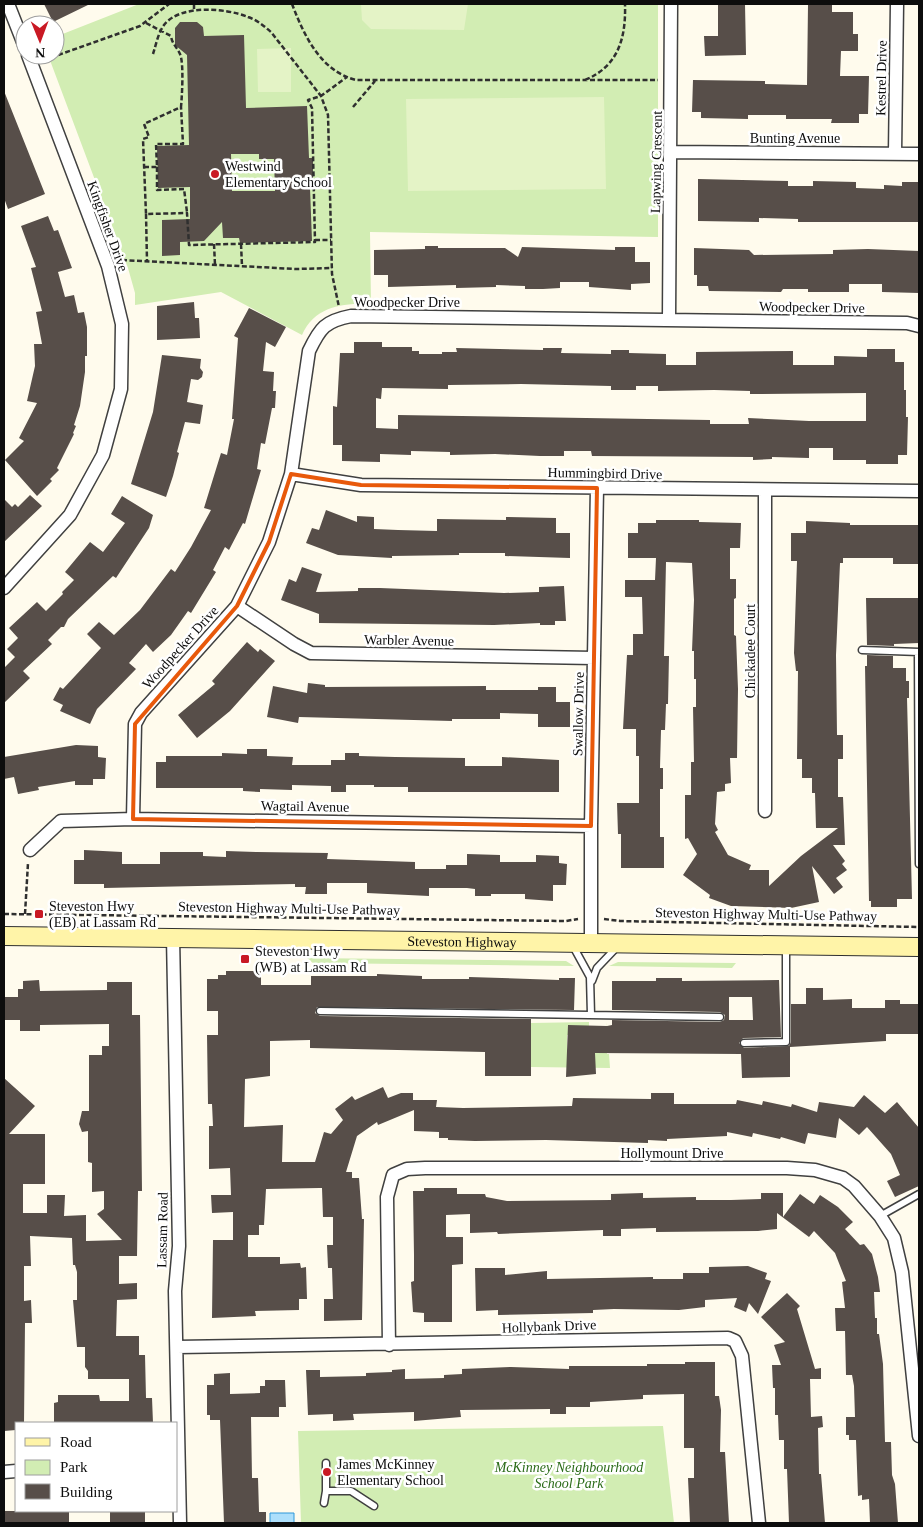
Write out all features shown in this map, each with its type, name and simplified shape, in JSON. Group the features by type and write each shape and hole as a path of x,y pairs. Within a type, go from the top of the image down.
{"main road":[{"name":"Steveston Highway","path":"4,936 621,942 919,948"}],"street":[{"path":"8,4 15,22"},
{"name":"Lapwing Crescent","path":"669,320 671,4"},
{"name":"Kestrel Drive","path":"895,154 896,4"},
{"name":"Kingfisher Drive","path":"4,588 70,514 103,455 121,389 122,324 108,266 35,65"},
{"name":"Bunting Avenue","path":"671,152 919,154"},
{"name":"Woodpecker Drive","path":"133,819 134,724 141,713 238,606 269,542 291,474 309,351 318,333 327,323 351,316 906,323 919,326"},
{"name":"Hummingbird Drive","path":"291,474 361,485 919,492"},
{"name":"Swallow Drive","path":"591,942 591,826 597,488"},
{"name":"Chickadee Court","path":"765,491 765,811"},
{"name":"Warbler Avenue","path":"238,606 294,644 311,653 594,658"},
{"name":"Wagtail Avenue","path":"30,850 61,821 133,819 591,826"},
{"name":"Lassam Road","path":"173,937 179,1246 175,1291 178,1422"},
{"name":"Hollymount Drive","path":"389,1345 387,1197 391,1174 407,1169 425,1168 804,1168 843,1178 854,1186 880,1216 894,1238 900,1256 919,1436"},
{"name":"Hollybank Drive","path":"177,1348 728,1338 740,1347 742,1356 759,1523"},
{"name":"Lassam Road","path":"178,1468 180,1523"}],"lane":[{"path":"862,650 918,652 919,864"},
{"path":"570,942 588,972 591,982 591,1015"},
{"path":"591,982 598,968 621,942"},
{"path":"744,1043 786,1042 786,945"},
{"path":"320,1011 720,1017"},
{"path":"880,1216 919,1194"},
{"path":"324,1503 326,1463"},
{"path":"326,1491 351,1491 374,1506"}],"path":[{"path":"65,49 146,23 169,4"},
{"path":"194,4 194,11"},
{"path":"292,4 310,44 326,62 347,77 375,81 662,80"},
{"path":"584,80 604,67 617,52 625,31 625,4"},
{"path":"154,54 160,30 176,15 194,11 232,12 260,23 280,42 321,96 328,115 332,268 340,318"},
{"path":"146,23 171,36 181,54 183,144 156,144 156,167 157,190 184,190 188,213 189,244 315,242 315,240 331,240"},
{"path":"315,240 312,108 308,100 321,96 347,77"},
{"path":"353,107 375,81"},
{"path":"147,261 143,139 149,137 144,124 181,107"},
{"path":"144,167 156,167"},
{"path":"146,214 188,213"},
{"path":"214,244 215,265"},
{"path":"241,244 242,266"},
{"path":"122,260 296,269 332,268"},
{"path":"25,914 25,887 30,850"},
{"name":"Steveston Highway Multi-Use Pathway","path":"4,914 566,921 573,919"},
{"name":"Steveston Highway Multi-Use Pathway","path":"613,918 620,921 919,927"}],"highlighted area":[{"path":"291,474 361,485 597,488 591,826 133,819 135,724 237,606 269,542"}],"green space":[{"path":"139,4 658,4 658,237 370,232 371,304 350,304 322,312 314,318 302,335 221,292 135,305 135,293 128,268 52,65 65,65 65,33"},
{"path":"361,4 468,4 464,30 371,29 362,20"},
{"path":"291,48 291,92 258,92 257,49"},
{"path":"604,97 606,189 408,191 406,99"},
{"path":"307,958 566,961 574,966 313,963"},
{"path":"618,962 736,963 732,968 609,966"},
{"path":"589,1022 589,1035 567,1035 567,1049 581,1049 606,1038 607,1022 607,1054 609,1054 610,1068 531,1067 531,1023"},
{"name":"McKinney Neighbourhood School Park","path":"663,1426 674,1523 301,1523 298,1431"}],"water":[{"path":"270,1513 294,1513 294,1523 270,1523"}],"building":[{"path":"44,4 90,4 65,16 50,15"},
{"path":"718,4 745,4 746,55 705,56 704,36 718,36"},
{"path":"808,5 832,5 832,12 853,12 853,34 858,34 858,51 841,51 840,76 869,76 868,114 859,114 859,123 831,123 832,119 786,119 786,115 748,115 748,119 701,118 701,112 692,112 693,80 765,81 765,84 807,85"},
{"path":"180,22 197,22 203,27 204,36 244,35 246,108 307,106 309,158 313,158 313,188 310,188 312,241 240,243 239,238 223,238 222,222 204,241 180,242 180,255 162,256 162,220 190,219 190,187 158,188 157,146 189,145 187,55 175,45 175,28","holes":["231,154 259,154 259,159 274,159 275,191 232,191"]},
{"path":"4,91 45,194 8,209 4,198"},
{"path":"698,179 788,181 788,186 813,186 813,181 856,182 856,188 884,189 884,185 902,186 902,182 918,182 919,222 798,222 798,219 759,218 759,222 698,221"},
{"path":"48,216 54,231 58,230 72,268 58,272 65,297 74,295 78,313 84,312 87,327 87,356 85,356 85,372 80,406 74,425 76,426 74,434 57,468 59,470 50,479 52,481 37,496 5,460 24,441 19,438 37,403 27,401 35,366 34,344 42,344 36,312 42,311 31,268 36,267 21,226"},
{"path":"425,246 438,246 438,248 505,248 518,257 522,247 615,250 615,247 635,247 635,262 650,262 650,283 631,284 631,290 589,287 589,282 560,282 560,288 543,289 525,289 525,286 496,285 496,287 456,288 456,285 388,287 388,275 374,275 374,250 425,249"},
{"path":"694,248 749,250 754,255 833,254 833,250 868,249 919,251 919,293 882,292 882,284 849,284 849,292 808,292 808,289 783,289 781,292 709,291 708,286 697,286 697,275 694,275"},
{"path":"194,302 195,318 199,318 200,338 157,340 157,306"},
{"path":"249,308 286,327 275,347 266,342 263,371 274,372 273,391 276,391 275,408 272,408 265,444 261,443 257,469 261,470 245,524 243,523 229,550 225,547 213,570 216,572 191,613 188,611 171,635 153,652 146,644 129,663 136,669 97,709 90,724 60,711 63,705 53,700 60,687 63,689 101,648 87,634 99,622 114,635 140,610 171,569 175,572 211,510 204,508 221,453 227,455 234,419 232,419 238,338 234,336"},
{"path":"354,342 382,342 382,347 412,347 412,351 419,351 419,354 457,352 456,348 543,350 543,348 562,348 561,353 611,354 611,350 629,350 629,353 666,354 666,365 696,365 696,352 793,351 793,365 834,365 834,356 867,357 867,349 895,349 895,362 904,362 904,390 906,390 906,417 908,417 907,455 898,455 898,464 866,464 866,460 833,460 833,448 809,448 809,458 772,457 772,459 753,460 753,457 592,456 591,451 564,451 564,456 540,456 450,455 450,452 411,451 411,455 380,454 380,462 342,461 342,445 333,445 333,406 337,407 340,353 354,353","holes":["521,384 611,386 611,390 636,390 636,386 658,386 658,391 750,391 750,394 866,393 866,421 748,418 749,424 710,424 710,420 398,415 398,429 376,428 376,398 381,399 382,388 448,389 448,385"]},
{"path":"162,355 201,359 200,368 203,372 202,377 198,380 191,379 187,402 203,405 200,424 185,422 177,452 179,453 166,497 131,484 153,412"},
{"path":"30,495 42,506 4,542 4,499 12,507 15,504 18,507"},
{"path":"122,496 153,515 149,528 116,578 113,576 68,619 64,627 61,627 48,640 52,644 23,671 30,678 4,703 4,668 15,657 7,649 18,638 9,628 37,602 46,611 63,594 62,592 74,580 65,572 90,542 103,552 125,523 111,514"},
{"path":"326,510 357,522 357,516 374,517 374,529 398,530 437,531 437,519 506,520 506,517 556,518 556,533 570,533 570,558 505,556 505,553 459,553 459,555 392,556 392,558 338,555 306,543 312,528 319,530"},
{"path":"656,520 699,520 699,522 741,523 740,548 730,548 730,579 736,579 734,635 736,636 738,689 737,758 730,758 731,783 725,784 725,791 717,792 715,824 718,830 715,832 728,855 751,865 749,870 769,870 769,886 801,856 838,828 816,828 815,793 812,793 812,778 802,778 802,759 797,759 798,671 796,671 794,653 797,561 791,561 791,533 806,533 806,521 850,523 850,525 919,525 919,564 893,564 893,558 843,558 843,563 840,563 836,655 837,735 843,735 843,759 838,759 838,797 843,797 845,845 833,845 845,861 842,864 847,870 836,878 843,887 834,894 812,866 819,902 791,908 731,906 709,898 710,895 683,875 697,854 688,838 685,839 685,795 691,795 691,762 694,762 693,707 696,707 694,651 692,651 694,600 692,563 666,562 664,656 669,656 668,704 666,704 665,730 661,730 660,768 663,768 663,789 660,789 660,837 664,837 664,868 621,868 621,834 618,834 617,803 639,803 639,756 636,756 636,729 623,729 627,655 633,655 633,634 643,634 642,597 625,597 625,580 655,580 656,558 628,558 628,533 638,533 638,523 656,523"},
{"path":"302,567 322,574 316,592 358,591 358,588 380,588 504,593 539,592 539,587 564,586 566,621 555,621 555,625 540,625 540,623 494,625 319,623 319,614 281,600 289,579 296,582"},
{"path":"866,598 919,598 919,643 894,644 894,646 867,645"},
{"path":"247,642 258,652 260,649 275,661 230,711 197,738 178,715 215,684 212,681"},
{"path":"867,655 893,656 893,668 906,668 906,681 909,681 909,698 907,698 912,899 897,899 897,907 871,907 871,901 869,901 865,666 867,666"},
{"path":"308,683 325,685 325,687 486,686 486,690 538,690 538,687 556,687 556,702 570,702 570,727 538,727 538,714 500,713 500,719 452,719 452,721 299,717 298,723 267,717 273,686 307,693"},
{"path":"76,745 98,746 98,757 106,758 105,779 93,779 93,785 75,785 75,781 38,787 39,790 18,794 14,777 4,779 4,757"},
{"path":"247,749 267,749 267,756 293,757 292,765 331,765 331,760 345,760 345,753 359,753 359,756 465,758 465,766 502,766 502,757 559,760 559,792 408,792 408,787 374,787 374,785 346,785 346,792 331,792 331,786 292,785 292,790 260,789 260,792 243,791 243,788 156,788 156,762 166,762 166,756 222,756 222,753 247,754"},
{"path":"84,850 122,852 122,864 160,864 160,852 203,852 203,856 226,857 226,851 328,853 327,859 415,862 415,869 446,869 446,865 467,865 467,854 500,855 500,862 536,862 536,855 559,856 559,863 567,864 566,885 553,885 553,901 525,899 525,894 475,896 475,889 467,888 429,888 429,896 367,893 367,883 327,883 327,894 305,894 306,887 295,887 295,884 104,888 104,884 74,884 74,860 84,860"},
{"path":"226,971 261,971 261,985 311,985 311,976 377,976 377,974 422,976 422,979 469,979 469,977 559,980 559,978 575,978 574,1010 317,1007 315,1013 320,1016 531,1019 531,1076 485,1076 485,1052 310,1048 310,1040 270,1041 270,1076 245,1079 244,1127 283,1125 282,1162 315,1162 324,1132 331,1134 343,1120 335,1109 352,1096 355,1100 383,1087 388,1098 401,1093 413,1093 413,1100 437,1100 436,1107 463,1108 572,1106 573,1098 651,1099 651,1093 674,1093 674,1104 736,1104 737,1100 762,1105 763,1101 791,1107 792,1104 817,1112 819,1102 854,1107 864,1095 885,1113 897,1102 919,1128 919,1186 895,1197 887,1181 900,1175 891,1154 867,1127 859,1135 839,1118 836,1138 808,1133 805,1144 781,1137 780,1139 753,1133 752,1137 727,1132 727,1136 667,1139 667,1141 648,1140 648,1143 546,1140 475,1141 448,1140 448,1138 439,1138 439,1132 414,1131 414,1110 378,1125 377,1122 357,1136 346,1172 352,1172 352,1178 359,1178 362,1219 364,1219 362,1320 324,1321 324,1299 333,1299 332,1268 328,1268 327,1245 333,1245 333,1217 323,1217 322,1188 266,1189 264,1225 259,1225 259,1235 248,1235 248,1257 280,1257 280,1264 300,1263 301,1268 306,1267 307,1299 299,1299 299,1310 255,1311 256,1316 212,1318 213,1240 233,1240 233,1212 212,1213 211,1195 231,1195 230,1168 209,1169 209,1126 213,1126 212,1104 208,1104 207,1035 218,1035 218,1011 207,1011 207,979 218,979 218,975 226,975"},
{"path":"656,978 682,978 682,981 779,980 781,1037 743,1038 739,1043 744,1048 789,1046 791,1042 791,1004 806,1004 806,988 823,988 823,1000 852,999 852,1008 885,1008 885,1000 900,1000 900,1004 919,1004 919,1034 886,1034 886,1041 790,1047 790,1077 742,1078 741,1054 595,1053 596,1074 566,1077 568,1025 607,1026 612,1025 612,1020 720,1022 724,1020 725,1015 720,1012 612,1010 612,981 656,981","holes":["729,997 752,997 753,1020 729,1020"]},
{"path":"39,980 40,991 107,990 107,982 132,982 132,1015 140,1015 142,1191 138,1191 137,1256 119,1256 119,1284 137,1283 137,1299 117,1300 116,1336 139,1336 139,1355 145,1355 146,1398 152,1398 153,1422 54,1422 54,1403 58,1402 58,1395 99,1395 100,1401 129,1401 129,1379 88,1379 88,1371 85,1367 85,1347 77,1347 73,1300 77,1300 77,1272 75,1265 73,1265 72,1238 30,1236 31,1266 24,1266 24,1301 31,1300 32,1323 25,1323 24,1422 15,1422 15,1430 4,1431 4,1078 35,1106 9,1134 45,1134 45,1184 23,1184 23,1213 47,1213 47,1195 65,1195 64,1216 86,1215 86,1241 122,1240 97,1214 104,1209 104,1191 92,1192 92,1163 88,1162 88,1131 82,1132 79,1124 82,1111 89,1111 89,1055 102,1055 102,1046 109,1046 109,1024 40,1025 40,1031 20,1031 20,1020 4,1020 4,997 18,997 18,989 23,989 23,981"},
{"path":"424,1188 457,1188 457,1194 485,1194 486,1197 507,1201 611,1200 611,1194 643,1193 643,1198 696,1197 696,1200 731,1200 761,1199 761,1193 783,1193 783,1217 800,1194 814,1204 820,1195 838,1207 853,1222 845,1229 860,1245 864,1244 872,1254 878,1277 880,1292 874,1292 875,1318 877,1318 877,1334 879,1334 883,1364 885,1442 891,1442 892,1475 895,1484 898,1523 870,1523 869,1499 862,1500 862,1495 858,1496 856,1440 849,1440 849,1435 846,1435 846,1417 855,1417 854,1386 852,1375 846,1375 845,1331 836,1331 835,1308 845,1308 842,1282 846,1281 835,1253 814,1231 809,1237 777,1213 777,1229 758,1231 656,1232 656,1228 621,1229 621,1236 603,1236 603,1230 498,1234 497,1232 470,1233 470,1214 446,1215 446,1237 463,1237 463,1264 452,1265 452,1322 424,1322 424,1313 413,1312 411,1282 414,1281 413,1191 424,1191"},
{"path":"748,1266 767,1273 765,1279 771,1281 758,1314 749,1303 746,1312 734,1307 737,1298 705,1300 705,1307 679,1310 614,1309 593,1310 593,1313 498,1315 498,1310 476,1311 475,1268 505,1268 505,1275 547,1271 547,1279 653,1277 653,1279 683,1279 683,1273 709,1273 709,1267"},
{"path":"787,1293 800,1306 797,1309 815,1369 821,1368 821,1379 810,1379 811,1417 822,1416 823,1427 818,1428 819,1474 821,1474 825,1523 789,1523 787,1469 784,1469 784,1440 779,1440 778,1415 775,1415 775,1388 773,1388 772,1365 781,1365 774,1345 785,1342 761,1317"},
{"path":"685,1362 715,1362 715,1396 719,1396 721,1410 720,1452 725,1452 729,1523 690,1523 688,1478 694,1478 694,1448 684,1448 684,1394 643,1395 643,1399 590,1402 590,1407 566,1407 566,1414 550,1414 550,1409 460,1410 461,1417 414,1421 414,1412 353,1414 354,1420 333,1421 333,1414 308,1415 306,1370 320,1370 320,1377 366,1376 366,1373 392,1372 392,1370 405,1369 405,1379 444,1378 444,1375 462,1374 462,1369 511,1367 569,1369 569,1366 647,1366 647,1364 685,1364"},
{"path":"230,1373 230,1394 260,1393 260,1386 265,1386 265,1380 285,1380 286,1407 279,1407 279,1417 251,1417 252,1478 258,1478 259,1512 266,1512 266,1523 224,1523 220,1420 210,1420 210,1415 207,1415 207,1385 214,1385 214,1374"},
{"path":"4,1511 69,1512 69,1523 4,1523"},
{"path":"110,1512 145,1512 145,1523 110,1523"}],"place":[{"name":"Westwind Elementary School","path":"215,174"},
{"name":"Steveston Hwy (EB) at Lassam Rd","path":"39,914"},
{"name":"Steveston Hwy (WB) at Lassam Rd","path":"245,959"},
{"name":"James McKinney Elementary School","path":"327,1472"}]}
